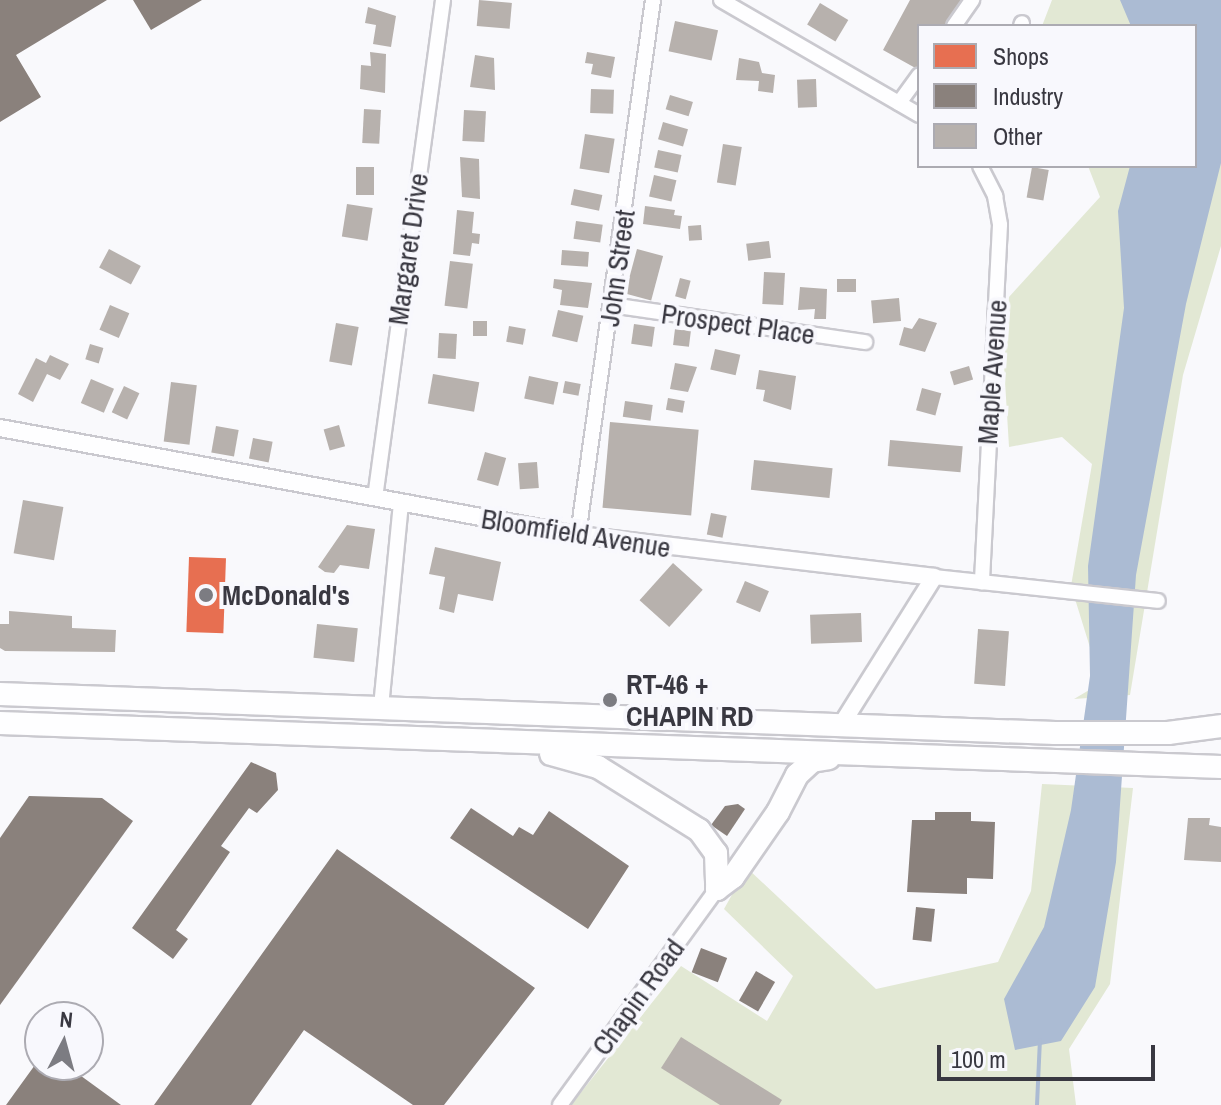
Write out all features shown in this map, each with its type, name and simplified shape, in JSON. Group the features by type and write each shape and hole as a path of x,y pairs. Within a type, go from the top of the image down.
{"highway":[{"path":"0,694 1055,733 1132,733 1221,726"},
{"path":"0,723 1221,767"},
{"path":"479,740 571,757 624,781 711,841 719,867 717,889"},
{"path":"717,889 733,877 803,767 849,755"}],"street":[{"name":"Margaret Drive","path":"375,498 443,0"},
{"name":"John Street","path":"578,535 653,0"},
{"path":"721,0 917,114"},
{"path":"955,24 972,0"},
{"path":"899,103 917,78"},
{"name":"Maple Avenue","path":"981,168 995,196 1000,225 982,583"},
{"name":"Prospect Place","path":"611,305 865,342"},
{"name":"Bloomfield Avenue","path":"0,428 578,535 1158,601"},
{"path":"381,707 401,503"},
{"path":"841,725 934,577"},
{"name":"Chapin Road","path":"560,1105 717,889"}],"green space":[{"path":"1052,0 1221,0 1221,246 1183,375 1130,695 1074,699 1101,683 1071,586 1092,464 1062,437 1009,447 1004,365 1009,297 1100,197 1089,168 1197,168 1197,24 1043,24"},
{"path":"1042,784 1133,788 1110,984 1069,1049 1076,1105 571,1105 681,966 767,1021 793,976 724,909 747,868 876,989 998,962 1031,891"}],"water":[{"path":"1120,0 1221,0 1221,163 1186,304 1136,575 1116,862 1095,987 1061,1041 1015,1050 1004,999 1044,927 1071,810 1090,676 1088,566 1124,308 1118,211 1129,168 1197,168 1197,24 1130,24"}],"building: Shops":[{"name":"McDonald's","path":"189,557 226,558 223,633 186,632"}],"building: Industry":[{"path":"0,0 107,0 16,55 41,97 0,122"},
{"path":"133,0 202,0 151,30"},
{"path":"251,762 276,773 278,790 257,813 249,808 221,846 230,852 176,930 188,939 173,959 132,928"},
{"path":"29,796 102,798 133,821 0,1005 0,838"},
{"path":"738,804 745,809 727,836 711,825 725,806"},
{"path":"471,808 513,836 519,827 533,835 549,811 629,866 588,929 450,838"},
{"path":"935,812 971,812 971,821 995,822 993,879 967,878 967,894 907,892 912,820 935,820"},
{"path":"337,849 535,988 444,1105 413,1105 304,1030 251,1105 154,1105"},
{"path":"916,907 935,909 931,942 913,940"},
{"path":"701,948 727,958 718,982 692,972"},
{"path":"756,971 775,982 758,1011 739,1000"},
{"path":"24,1080 88,1081 121,1105 6,1105"}],"building: Other":[{"path":"479,0 512,3 510,29 477,26"},
{"path":"910,0 961,0 947,24 917,24 917,69 883,50"},
{"path":"820,3 848,20 835,41 807,24"},
{"path":"368,7 396,16 391,47 373,44 376,25 365,23"},
{"path":"675,21 718,30 712,60 669,51"},
{"path":"370,52 386,54 385,93 360,89 361,65 371,66"},
{"path":"587,52 615,57 611,78 591,74 593,64 585,63"},
{"path":"475,55 494,58 495,90 470,87"},
{"path":"739,58 759,62 762,73 775,75 773,93 758,91 759,81 736,80"},
{"path":"816,79 817,107 798,108 797,80"},
{"path":"591,89 614,90 613,114 590,113"},
{"path":"670,95 693,102 689,116 666,109"},
{"path":"364,109 381,110 379,144 362,143"},
{"path":"464,110 486,111 484,142 462,141"},
{"path":"663,122 688,129 683,146 658,139"},
{"path":"585,134 615,139 609,173 580,169"},
{"path":"723,144 742,147 736,185 717,183"},
{"path":"658,150 681,155 678,173 654,168"},
{"path":"460,157 479,159 480,199 462,197"},
{"path":"356,167 374,167 374,195 356,195"},
{"path":"1032,168 1049,170 1043,200 1027,198"},
{"path":"654,175 676,180 671,202 649,196"},
{"path":"574,189 602,195 599,211 571,205"},
{"path":"347,204 373,208 368,241 342,237"},
{"path":"645,206 675,210 674,215 682,216 680,229 643,224"},
{"path":"457,210 474,212 472,233 480,234 479,244 472,243 470,256 453,254"},
{"path":"576,221 603,225 600,243 573,239"},
{"path":"701,225 702,240 689,241 688,226"},
{"path":"769,241 771,258 748,261 746,244"},
{"path":"109,249 141,266 131,284 99,268"},
{"path":"637,249 663,256 651,300 625,293"},
{"path":"562,250 589,252 588,267 561,265"},
{"path":"450,261 473,264 467,308 445,306"},
{"path":"764,272 785,273 783,305 762,304"},
{"path":"680,278 691,281 686,299 675,296"},
{"path":"554,279 592,283 588,308 560,305 562,290 553,288"},
{"path":"837,279 856,279 856,292 837,292"},
{"path":"800,287 827,289 826,319 814,319 815,309 798,310"},
{"path":"899,298 901,321 873,323 871,300"},
{"path":"110,305 129,313 119,338 99,330"},
{"path":"558,310 583,316 577,342 552,336"},
{"path":"919,318 937,323 925,352 899,345 904,327 912,329"},
{"path":"473,321 487,321 487,336 473,336"},
{"path":"336,323 359,327 352,365 329,361"},
{"path":"634,324 655,327 652,347 631,344"},
{"path":"509,326 526,329 523,345 506,342"},
{"path":"675,329 691,331 689,347 673,345"},
{"path":"439,333 457,334 456,359 438,358"},
{"path":"90,344 103,348 99,363 85,359"},
{"path":"715,349 740,355 736,375 710,369"},
{"path":"50,355 69,364 60,380 47,374 33,402 18,394 36,358 46,363"},
{"path":"675,363 697,367 688,392 670,389"},
{"path":"969,366 973,379 954,385 950,372"},
{"path":"759,370 796,376 791,410 763,401 765,390 756,389"},
{"path":"433,374 479,382 474,412 428,404"},
{"path":"529,376 558,382 554,405 524,398"},
{"path":"91,379 114,389 104,413 81,403"},
{"path":"565,381 581,384 578,396 563,393"},
{"path":"171,382 197,385 189,445 164,442"},
{"path":"124,386 139,393 127,419 112,412"},
{"path":"922,388 941,393 935,415 916,410"},
{"path":"668,398 685,401 683,413 666,410"},
{"path":"625,401 653,405 651,421 623,417"},
{"path":"610,422 699,430 691,515 603,508"},
{"path":"339,425 345,446 330,451 324,429"},
{"path":"216,426 239,430 234,457 211,453"},
{"path":"253,438 273,442 269,462 249,459"},
{"path":"890,440 963,446 960,472 888,466"},
{"path":"485,452 506,458 498,486 477,480"},
{"path":"754,460 833,468 829,498 751,490"},
{"path":"537,462 539,488 520,489 518,463"},
{"path":"23,500 63,507 54,560 14,553"},
{"path":"711,513 727,516 723,538 707,535"},
{"path":"347,525 375,529 369,569 340,565 334,573 325,572 318,567"},
{"path":"435,547 501,562 493,601 458,594 454,613 439,609 445,577 429,574"},
{"path":"673,563 703,590 669,627 640,600"},
{"path":"745,581 769,591 760,612 736,602"},
{"path":"9,611 72,616 72,628 116,630 115,652 5,651 0,648 0,624 9,624"},
{"path":"861,613 862,642 811,644 810,615"},
{"path":"317,624 358,628 354,662 313,658"},
{"path":"978,629 1009,631 1005,686 974,684"},
{"path":"1188,818 1210,818 1209,825 1221,827 1221,862 1184,860"},
{"path":"681,1037 782,1100 779,1105 720,1105 661,1068"}],"waterway":[{"path":"1037,1105 1040,1040"}],"place":[{"name":"McDonald's","path":"206,595"},
{"name":"RT-46 + CHAPIN RD","path":"610,700"}]}
